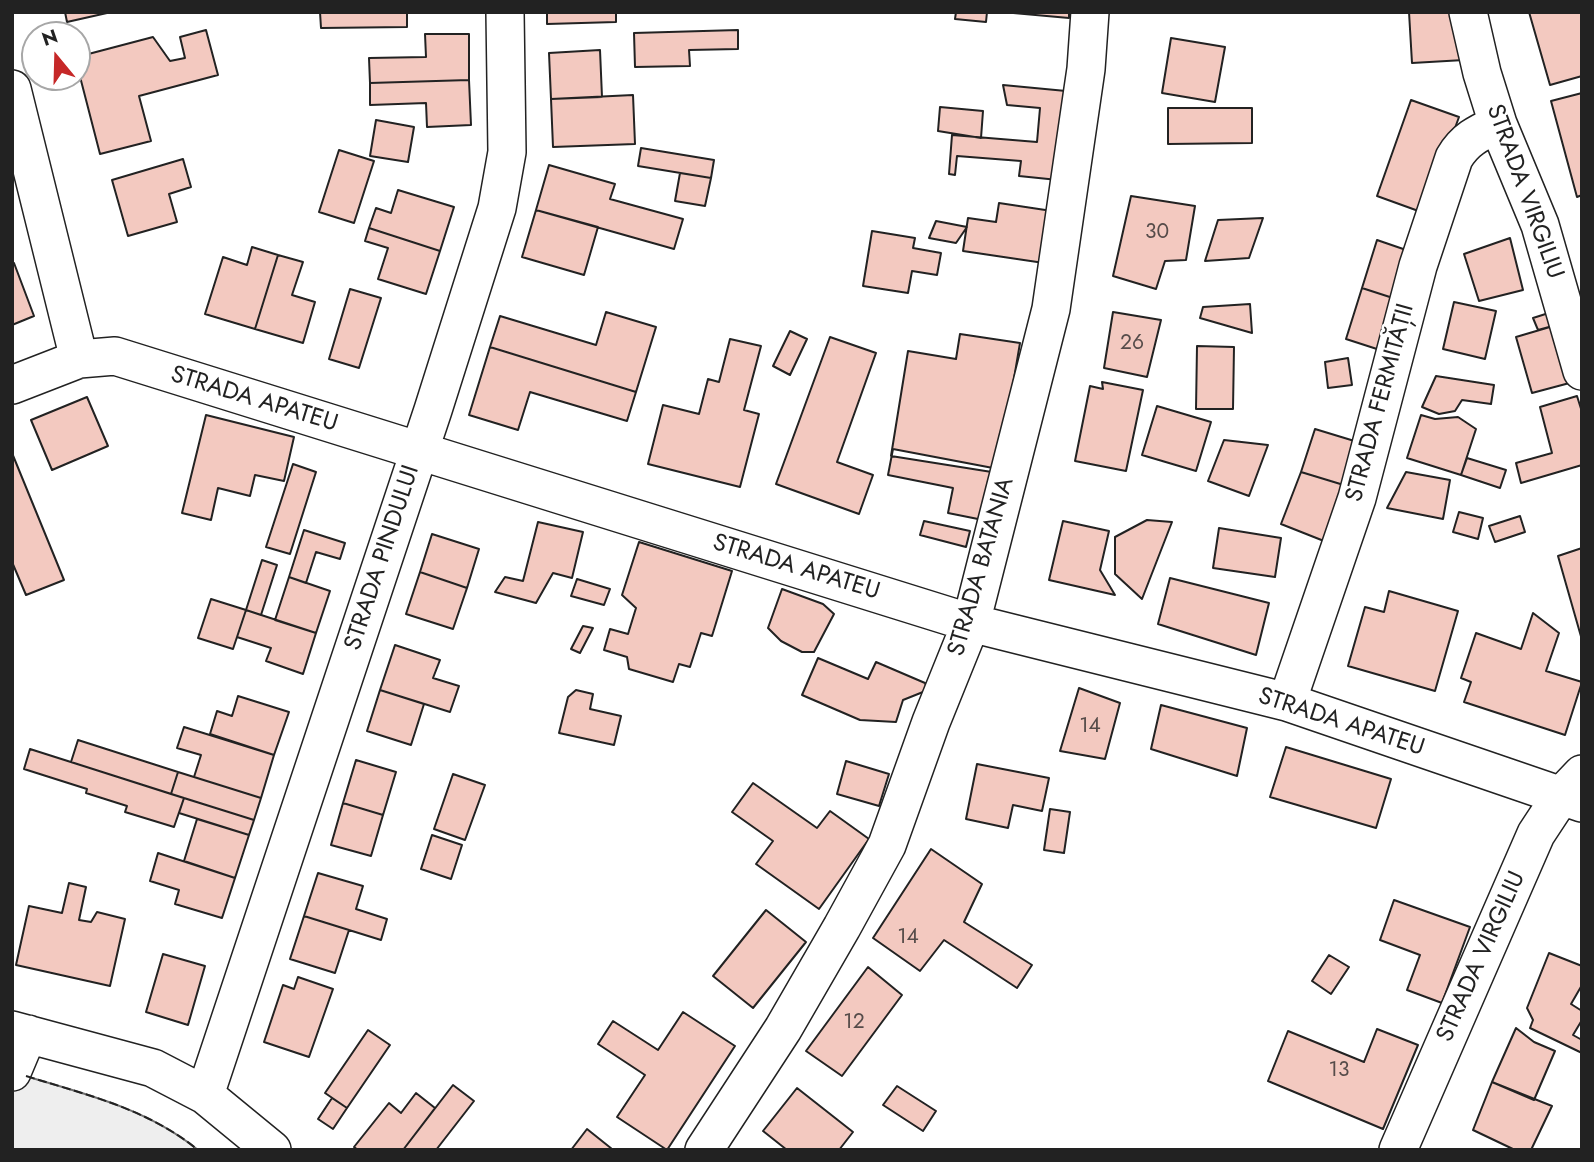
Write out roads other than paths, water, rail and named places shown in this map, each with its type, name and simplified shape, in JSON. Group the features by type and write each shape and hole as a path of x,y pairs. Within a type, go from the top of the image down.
{"street":[{"name":"STRADA PINDULUI","path":"205,1095 419,452 497,208 507,152 505,12"},
{"name":"STRADA BATANIA","path":"704,1150 783,1029 887,845 931,722 971,623 1051,309 1086,69 1090,12"},
{"name":"STRADA VIRGILIU","path":"1468,12 1498,124 1539,225 1582,371"},
{"path":"12,89 79,359"},
{"name":"STRADA FERMITĂȚII","path":"1287,702 1357,498 1418,266 1454,158 1461,145 1471,136 1498,124"},
{"name":"STRADA APATEU","path":"12,385 79,359 115,356 971,623 1287,702 1575,791"},
{"name":"STRADA VIRGILIU","path":"1407,1148 1536,834 1575,791"},
{"path":"12,1072 20,1032 153,1068 205,1095 272,1150"}]}
